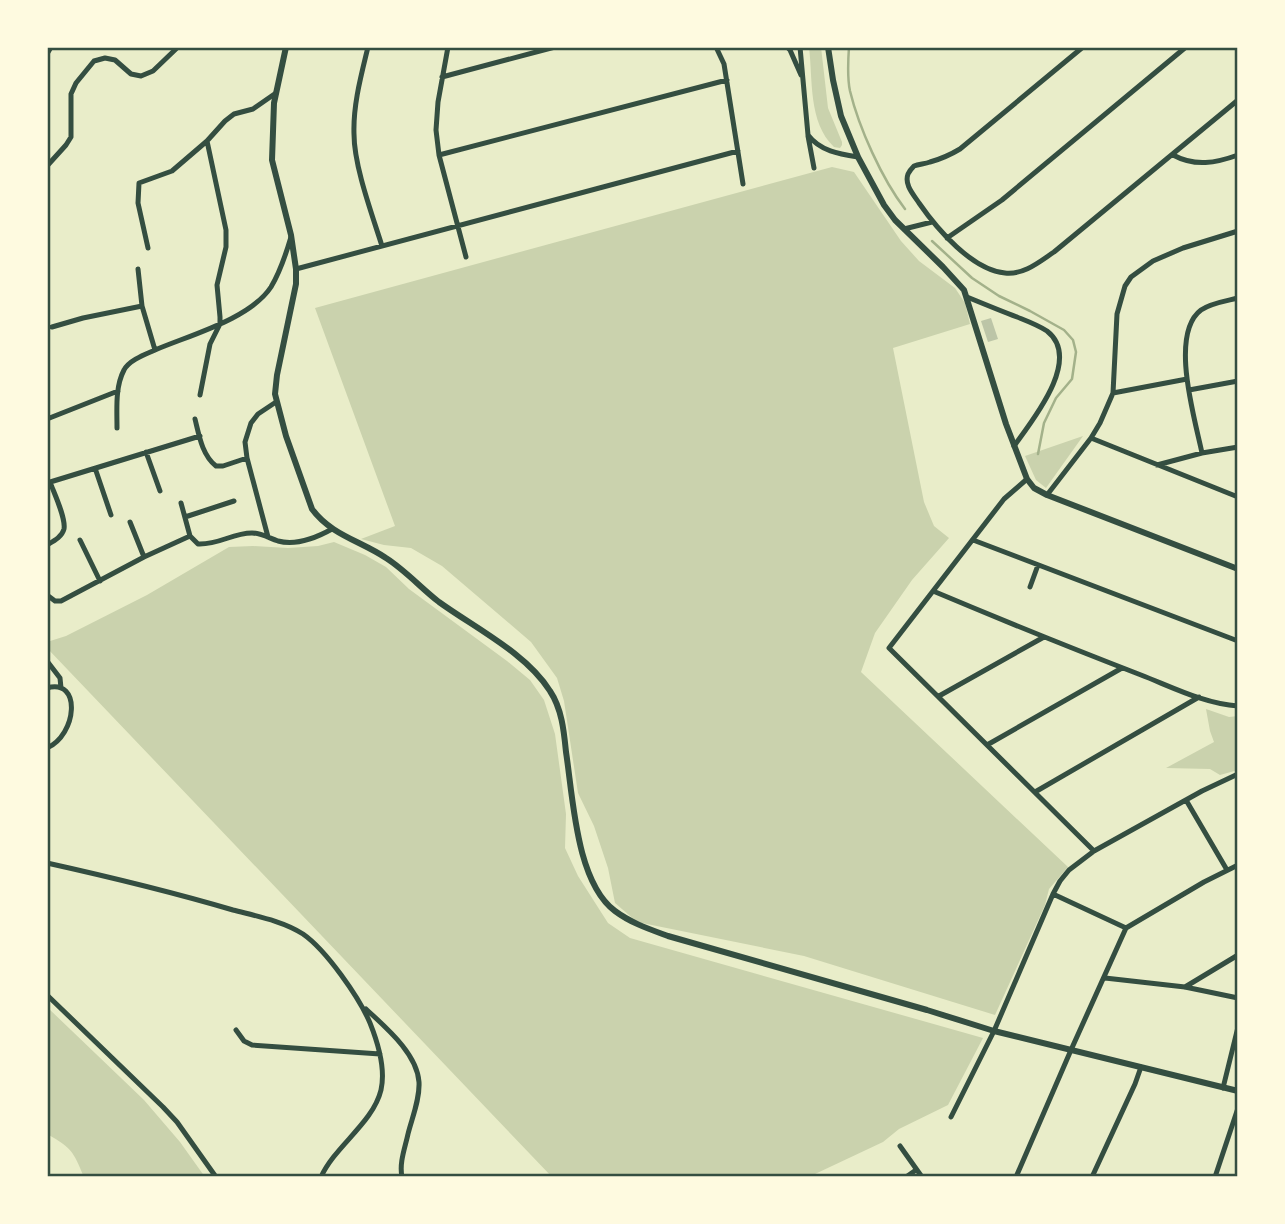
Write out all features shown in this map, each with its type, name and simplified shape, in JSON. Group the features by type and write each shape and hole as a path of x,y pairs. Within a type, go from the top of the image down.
{"main road":[{"path":"47,52 51,47"}],"street":[{"path":"47,166 71,137 71,94 76,83 94,61 105,58 115,60 131,74 141,76 153,71 178,47"},
{"path":"286,47 276,93 272,160 292,235 296,284 275,394 286,436 312,509 319,519 332,529 394,563 438,601 517,656 544,681 553,694 562,718 582,853 595,886 613,910 635,924 668,936 994,1031 1238,1091"},
{"path":"368,47 355,108 354,137 359,165 382,246"},
{"path":"448,47 436,130 439,155 466,257"},
{"path":"530,54 533,47"},
{"path":"442,77 555,47"},
{"path":"716,47 724,64 743,184"},
{"path":"787,47 802,79"},
{"path":"800,47 808,135 814,168"},
{"path":"828,47 839,108 858,157 884,205 959,284 967,297 1006,424 1027,479 1034,488 1238,569"},
{"path":"947,238 1002,200 1186,47"},
{"path":"1080,48 960,149 948,156 914,166 909,171 907,183 929,223 970,257 993,270 1004,273 1021,272 1054,252 1238,100"},
{"path":"439,155 727,80"},
{"path":"148,248 138,202 139,183 172,171 234,114 253,109 276,93"},
{"path":"808,135 823,148 834,153 858,157"},
{"path":"200,395 211,344 220,324 217,285 226,247 226,230 207,141"},
{"path":"296,269 738,151"},
{"path":"1173,155 1190,162 1204,163 1238,155"},
{"path":"904,229 929,223"},
{"path":"1047,495 1091,438 1113,393 1117,314 1125,286 1131,277 1153,261 1182,248 1238,231"},
{"path":"117,428 118,391 125,368 140,357 220,324 254,305 270,288 292,235"},
{"path":"138,269 142,306 155,350"},
{"path":"967,297 1037,326 1049,333 1058,349 1058,374 1035,416 1014,446"},
{"path":"1202,453 1187,379 1186,337 1189,325 1198,312 1209,305 1238,299"},
{"path":"52,327 142,306"},
{"path":"1113,393 1187,379"},
{"path":"1189,390 1238,381"},
{"path":"47,419 118,391"},
{"path":"268,537 245,442 251,423 258,414 276,402"},
{"path":"195,419 208,457 216,466 247,458"},
{"path":"47,545 60,536 64,529 49,482 200,436"},
{"path":"1091,438 1238,497"},
{"path":"1157,464 1238,447"},
{"path":"146,452 160,491"},
{"path":"95,468 111,514"},
{"path":"1027,479 1004,499 889,648 1094,851"},
{"path":"185,517 234,500"},
{"path":"181,503 190,536 198,544 210,545 253,533 283,542 294,542 311,539 332,529"},
{"path":"130,522 144,557"},
{"path":"47,595 55,601 61,601 190,536"},
{"path":"80,540 100,581"},
{"path":"973,540 1238,641"},
{"path":"1030,587 1038,565"},
{"path":"933,591 1122,668 1199,697 1238,706"},
{"path":"939,696 1044,637"},
{"path":"47,661 61,678 61,688"},
{"path":"987,745 1122,668"},
{"path":"47,688 61,688 71,702 71,718 64,734 53,746 47,748"},
{"path":"1035,792 1199,697"},
{"path":"951,1117 994,1031 1053,894 1069,870 1094,851 1238,774"},
{"path":"1186,800 1227,870"},
{"path":"47,863 185,895 291,927 305,935 363,1005 400,1042 414,1065 419,1080 418,1095 401,1161 402,1177"},
{"path":"1016,1177 1126,928 1204,881 1238,865"},
{"path":"1053,894 1126,928"},
{"path":"1185,987 1238,955"},
{"path":"1105,978 1185,987 1238,998"},
{"path":"47,995 177,1122 216,1177"},
{"path":"320,1177 379,1097 382,1078 380,1054 363,1005"},
{"path":"1223,1088 1238,1027"},
{"path":"236,1030 244,1041 252,1045 380,1054"},
{"path":"1092,1177 1141,1068"},
{"path":"1215,1177 1238,1108"},
{"path":"900,1146 922,1177"},
{"path":"906,1177 916,1170"}],"green space":[{"path":"809,47 821,47 828,108 842,142 840,148 834,147 826,137 816,113"},
{"path":"832,167 854,172 901,241 919,261 955,288 965,303 970,324 893,348 924,502 934,526 949,538 912,580 875,633 861,672 1068,867 1049,889 1045,905 995,1015 804,956 637,922 615,903 608,868 594,826 578,793 564,701 557,678 531,642 442,566 411,548 361,539 395,526 315,308"},
{"path":"1083,436 1046,488 1036,480 1025,456"},
{"path":"334,542 386,567 409,589 530,680 544,700 555,734 566,814 565,848 578,876 608,923 630,938 983,1038 948,1105 899,1129 883,1142 815,1174 816,1177 552,1177 47,648 47,642 66,636 147,595 229,547 288,548"},
{"path":"1206,709 1229,717 1238,716 1238,770 1220,775 1210,769 1166,768 1214,742"},
{"path":"47,1007 144,1100 180,1142 205,1177 84,1177 71,1151 47,1134"}],"building":[{"path":"991,318 998,339 988,342 981,321"}],"waterway":[{"path":"849,47 849,86 859,121 872,153 905,209"},
{"path":"932,241 972,278 999,296 1064,330 1073,340 1076,352 1072,379 1056,398 1044,423 1038,454"}]}
